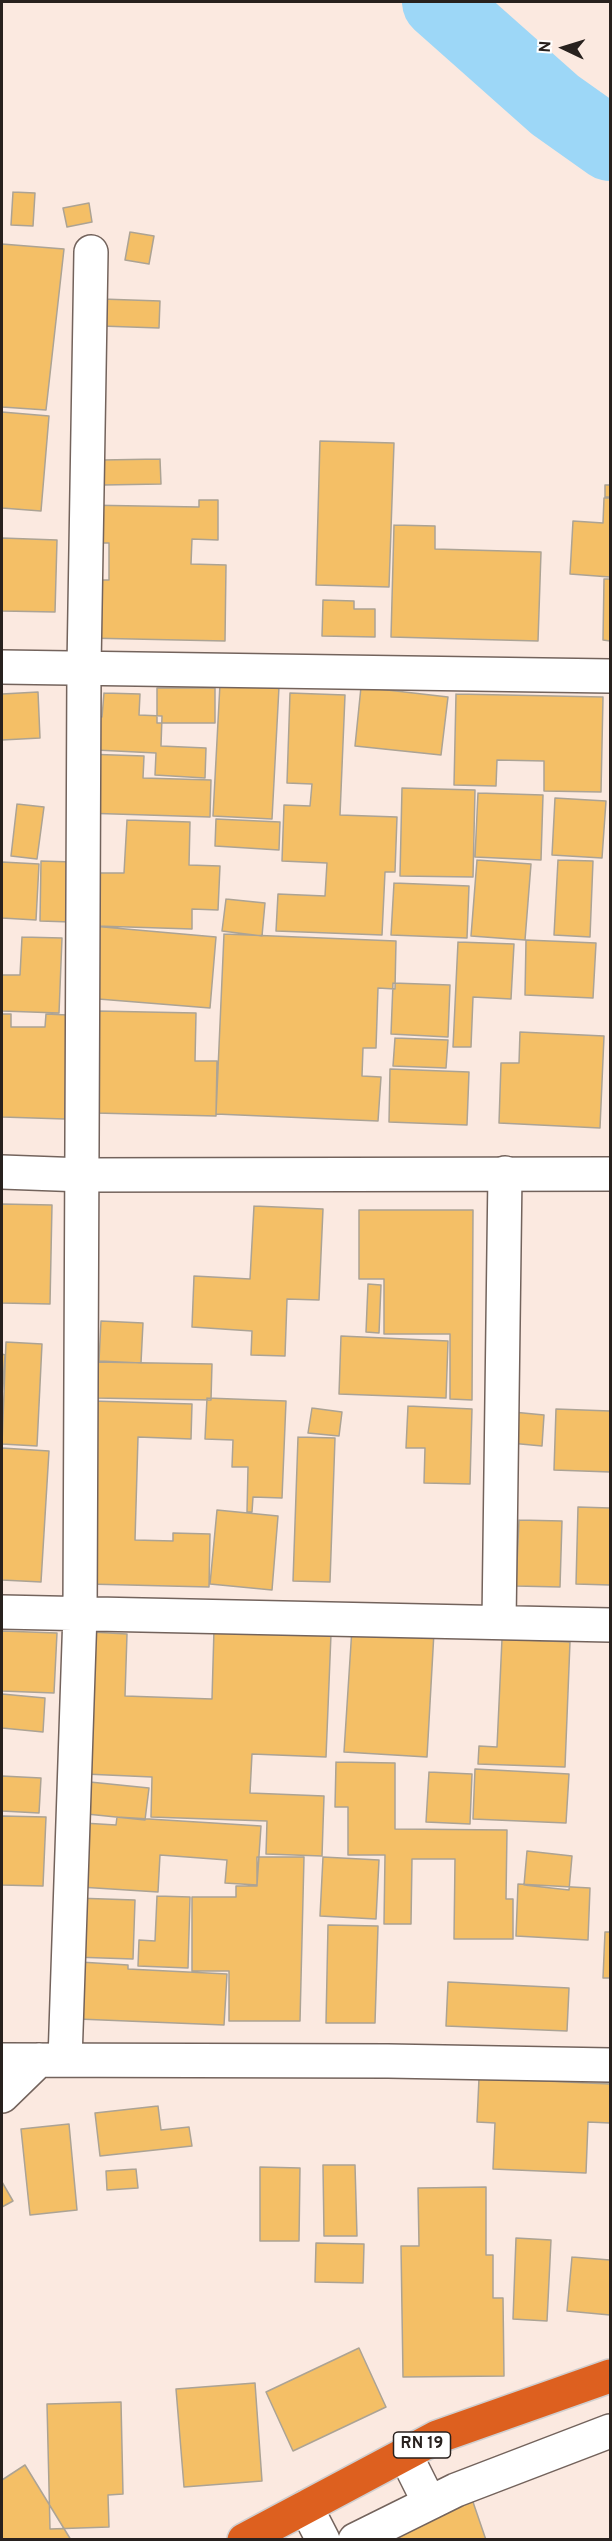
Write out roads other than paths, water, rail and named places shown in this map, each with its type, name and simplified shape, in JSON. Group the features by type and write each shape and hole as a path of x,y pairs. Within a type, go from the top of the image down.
{"highway":[{"name":"RN 19","path":"244,2540 437,2436 610,2376"}],"street":[{"path":"52,2060 80,1613 84,1175 84,667 91,252"},
{"path":"2,667 610,676"},
{"path":"2,1172 84,1175 610,1174"},
{"path":"499,1622 505,1173"},
{"path":"2,1612 610,1625"},
{"path":"2,2060 388,2061 610,2065"},
{"path":"2,2096 52,2060"},
{"path":"355,2540 429,2502 610,2431"},
{"path":"405,2454 429,2502"},
{"path":"306,2507 323,2540"}],"waterway":[{"path":"439,2 555,105 610,144"}]}
